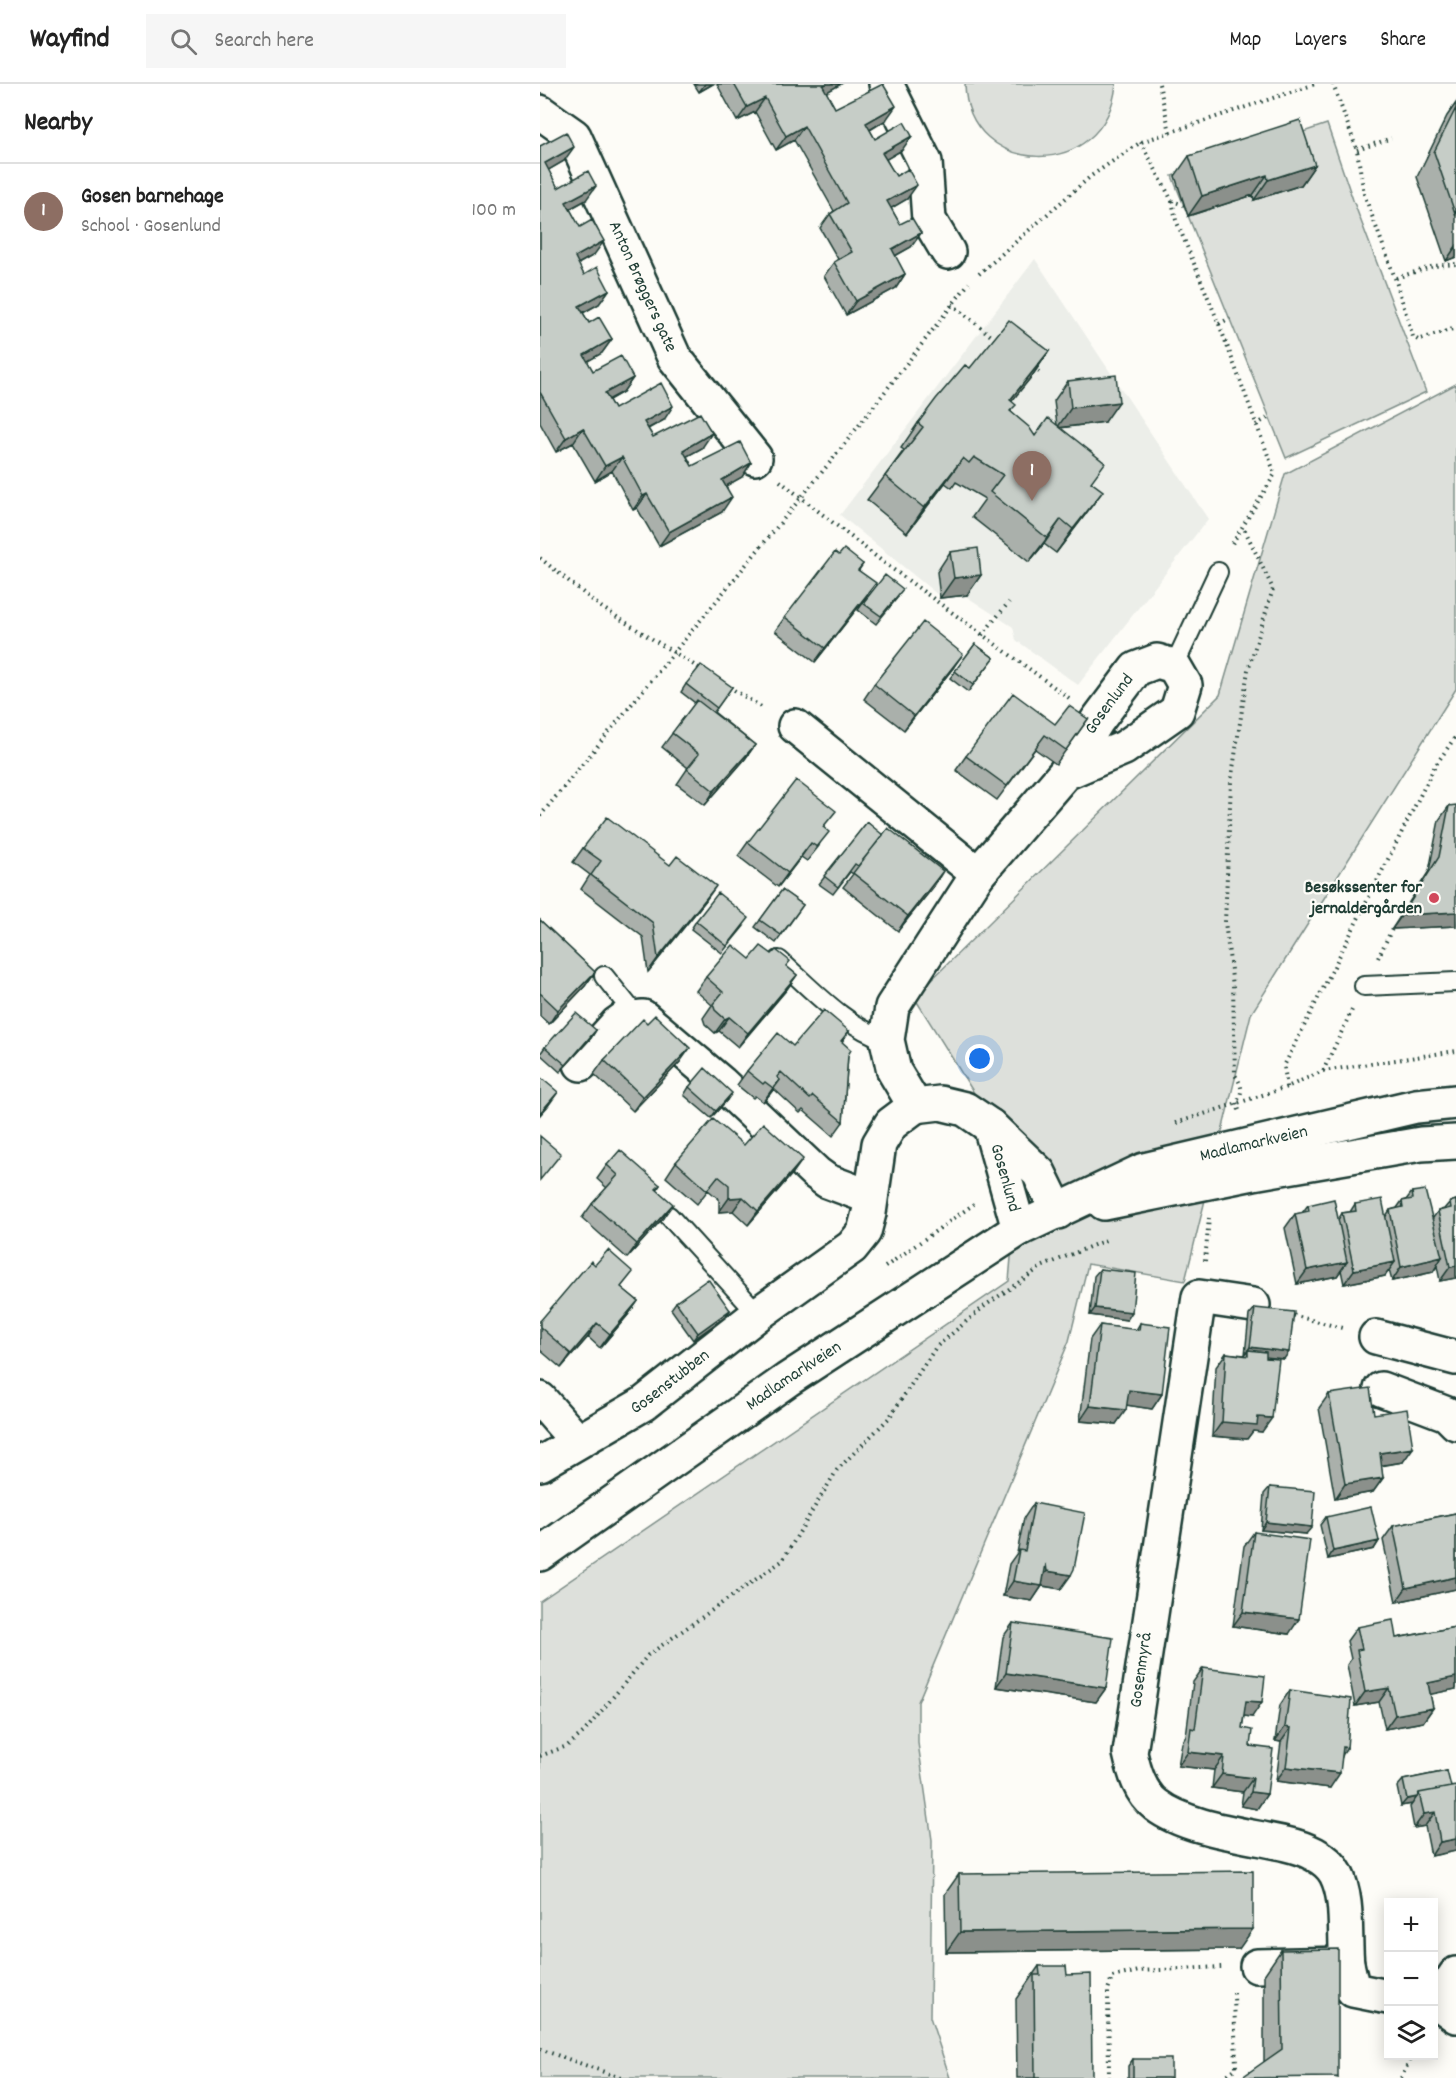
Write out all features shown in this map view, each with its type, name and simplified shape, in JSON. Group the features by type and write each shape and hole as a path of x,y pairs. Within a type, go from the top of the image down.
{"street":[{"path":"886,84 925,162 929,220 948,252"},
{"name":"Anton Brøggers gate","path":"540,112 574,136 674,357 755,458"},
{"name":"Gosenlund","path":"1058,1212 1039,1173 990,1126 965,1109 940,1103 915,1106 894,1071 887,1040 892,1007 978,874 1065,773 1097,721 1136,669 1157,661 1174,666 1185,685 1177,711 1124,748 1065,773"},
{"path":"795,726 978,874"},
{"path":"581,1064 617,1024 637,1017 651,1023 721,1083 816,1173 827,1181 870,1197"},
{"name":"Madlamarkveien","path":"540,1554 787,1380 1019,1228 1058,1212 1144,1170 1416,1106 1456,1102"},
{"name":"Gosenstubben","path":"540,1464 643,1404 758,1314 852,1247 864,1232 879,1144 891,1124 915,1106"},
{"name":"Gosenlund","path":"990,1126 1019,1228"},
{"name":"Madlamarkveien","path":"1058,1212 1253,1173 1421,1144 1456,1142"},
{"path":"1199,1297 1253,1305"},
{"name":"Gosenmyrå","path":"1199,1297 1130,1753 1135,1776 1154,1804 1175,1815 1302,1848 1322,1859 1335,1872 1342,1891 1347,1964 1353,1990 1384,1996"},
{"path":"1377,1337 1456,1358"},
{"path":"1381,1389 1447,1414 1456,1423"},
{"path":"540,1399 577,1441"},
{"path":"1245,1967 1347,1964"},
{"path":"1442,2007 1456,1974"}],"lane":[{"path":"1174,666 1218,572"},
{"path":"775,957 841,1015 866,1033 887,1040"},
{"path":"604,976 637,1017"},
{"path":"1364,986 1456,982"},
{"path":"669,1216 758,1314"}],"path":[{"path":"1159,84 1170,132"},
{"path":"540,816 800,498 969,283 1039,219 1091,176 1141,142 1315,84"},
{"path":"1333,84 1356,150 1364,194 1395,278 1413,337 1418,340 1456,328"},
{"path":"1356,150 1391,138"},
{"path":"1141,142 1172,201 1176,220 1219,324 1275,474 1218,572"},
{"path":"1172,201 1184,206"},
{"path":"1395,278 1434,266 1456,264"},
{"path":"952,304 998,341"},
{"path":"1219,324 1230,318"},
{"path":"1024,361 1042,374"},
{"path":"1256,425 1269,417"},
{"path":"755,458 800,498 1097,721"},
{"path":"1242,1095 1242,1085 1235,1075 1233,986 1225,922 1231,782 1248,670 1273,589 1243,526"},
{"path":"540,558 601,607 704,672"},
{"path":"982,634 1009,602"},
{"path":"724,684 795,726"},
{"path":"1287,1087 1284,1066 1436,766 1456,736"},
{"path":"1171,1125 1287,1087 1323,1071 1456,1051"},
{"path":"1199,1297 1210,1224 1207,1211"},
{"path":"540,1756 567,1746 584,1732 648,1655 782,1561 837,1470 889,1418 936,1347 986,1305 1041,1267 1113,1237"},
{"path":"1253,1305 1377,1337"},
{"path":"1109,2078 1108,1990 1112,1977 1139,1971 1245,1967 1236,2068 1222,2078"},
{"path":"540,2049 621,2078"},
{"path":"1401,2078 1410,2060"}],"shaded area":[{"path":"965,84 1116,84 1107,117 1088,139 1064,152 1038,156 1011,151 988,137 972,115"},
{"path":"1327,124 1353,200 1426,392 1286,458 1172,176"},
{"path":"1035,259 1208,519 1078,685 1016,640 1013,627 967,597 938,595 840,515"},
{"path":"1456,384 1456,689 1251,1014 1185,1281 1088,1264 1069,1341 918,1702 918,1743 932,1840 930,2017 950,2078 540,2078 540,1601 1009,1281 1019,1165 914,997 1220,695 1285,474"}],"building":[{"path":"734,84 826,84 823,86 835,108 883,84 896,106 866,123 875,139 904,122 912,136 882,153 896,176 908,169 917,185 887,201 900,224 912,218 921,233 892,249 905,274 856,301 834,262 852,252 830,214 847,203 804,126 786,136 765,98 747,107"},
{"path":"1456,108 1456,216 1434,152"},
{"path":"1300,120 1315,165 1268,180 1267,175 1202,196 1189,156"},
{"path":"566,132 574,147 545,163 558,188 588,171 596,186 566,202 580,227 592,220 604,241 575,257 584,275 597,267 609,290 579,306 589,323 599,317 612,339 584,355 593,371 621,356 633,378 605,393 614,409 661,383 673,406 644,422 653,437 700,413 712,433 683,450 692,466 740,442 751,463 722,480 732,497 669,532 647,494 643,496 622,457 605,466 583,428 566,438 540,392 540,146"},
{"path":"1009,320 1049,351 1010,400 1016,405 1010,411 1029,427 1035,436 1048,418 1105,463 1091,482 1103,491 1073,529 1061,519 1047,538 990,492 1003,475 974,457 969,463 963,458 924,508 885,476 923,427 918,423 936,399 965,365 970,368"},
{"path":"1116,375 1119,402 1071,408 1068,381"},
{"path":"978,548 981,575 954,578 950,552"},
{"path":"844,549 863,564 858,570 876,583 825,648 785,617 835,552 839,555"},
{"path":"885,575 903,589 881,616 863,603"},
{"path":"923,622 963,654 914,716 874,684"},
{"path":"975,644 994,658 973,685 955,671"},
{"path":"701,665 732,687 717,708 686,684"},
{"path":"1013,693 1055,724 1069,706 1088,719 1066,750 1045,735 1007,786 966,756"},
{"path":"697,700 755,745 714,791 687,769 699,754 672,733"},
{"path":"796,780 836,811 823,827 829,832 817,847 811,843 788,873 748,842"},
{"name":"Besøkssenter for jernaldergården","path":"1456,805 1456,912 1402,915 1439,857 1449,806"},
{"path":"607,817 670,865 677,856 716,886 658,958 653,923 591,875 601,861 583,848"},
{"path":"867,822 883,835 858,866 855,864 838,887 824,876"},
{"path":"888,828 943,871 908,916 853,873"},
{"path":"782,890 803,905 781,935 760,920"},
{"path":"718,893 749,918 727,946 696,921"},
{"path":"540,920 595,972 558,1010 540,993"},
{"path":"733,945 750,959 761,946 772,954 776,950 790,961 786,966 797,975 748,1033 729,1017 725,1019 715,1010 713,1004 723,992 706,977"},
{"path":"824,1010 849,1031 841,1041 851,1050 848,1055 843,1122 813,1096 810,1099 781,1072 777,1077 780,1080 773,1088 765,1082 763,1084 747,1071 778,1033 793,1046"},
{"path":"576,1013 596,1030 566,1065 545,1047"},
{"path":"655,1015 690,1048 643,1097 604,1060 643,1019 647,1023"},
{"path":"705,1068 732,1093 716,1111 689,1087"},
{"path":"540,1077 558,1092 540,1113"},
{"path":"713,1119 744,1145 763,1123 803,1159 758,1211 743,1197 729,1198 729,1185 718,1176 707,1190 676,1162"},
{"path":"540,1136 561,1154 540,1180"},
{"path":"620,1150 660,1185 656,1189 673,1204 637,1244 592,1204 618,1175 607,1165"},
{"path":"1425,1190 1442,1257 1401,1267 1390,1210 1403,1207 1402,1201 1413,1199 1412,1192"},
{"path":"1334,1199 1347,1262 1307,1270 1295,1214 1309,1211 1308,1205"},
{"path":"1382,1199 1395,1262 1354,1270 1342,1213 1356,1211 1355,1204"},
{"path":"1456,1200 1456,1266 1450,1267 1438,1211 1451,1208 1450,1202"},
{"path":"608,1250 633,1272 621,1287 638,1301 610,1334 597,1323 571,1354 540,1327 540,1321 591,1261 595,1265"},
{"path":"1100,1269 1136,1273 1132,1312 1095,1308"},
{"path":"708,1279 730,1310 698,1333 676,1302"},
{"path":"1255,1308 1294,1312 1289,1352 1250,1347"},
{"path":"1140,1323 1170,1327 1162,1394 1129,1390 1126,1410 1090,1406 1100,1325 1139,1330"},
{"path":"1248,1350 1266,1352 1266,1358 1279,1359 1272,1418 1258,1417 1257,1425 1222,1422 1226,1353 1248,1356"},
{"path":"1370,1388 1374,1414 1407,1409 1413,1448 1380,1453 1383,1478 1345,1484 1329,1394"},
{"path":"1270,1487 1315,1491 1312,1527 1266,1522"},
{"path":"1034,1503 1085,1513 1071,1575 1047,1571 1046,1564 1042,1586 1013,1581 1019,1550 1025,1551"},
{"path":"1371,1507 1379,1541 1333,1551 1326,1517"},
{"path":"1456,1513 1456,1577 1406,1588 1393,1526"},
{"path":"1254,1532 1310,1540 1299,1619 1243,1612"},
{"path":"1393,1620 1396,1638 1456,1627 1456,1677 1428,1683 1433,1708 1395,1715 1389,1688 1365,1692 1357,1650 1362,1649 1357,1627"},
{"path":"1013,1623 1113,1638 1106,1688 1006,1673"},
{"path":"1203,1668 1265,1676 1262,1702 1246,1701 1242,1728 1252,1730 1250,1746 1273,1749 1267,1794 1251,1792 1253,1778 1222,1774 1224,1756 1188,1752 1191,1728 1195,1729"},
{"path":"1290,1690 1351,1699 1347,1748 1343,1747 1340,1773 1286,1767 1291,1728 1285,1727"},
{"path":"1447,1771 1451,1787 1419,1793 1417,1797 1407,1799 1403,1780"},
{"path":"1456,1786 1456,1839 1440,1842 1435,1812 1424,1814 1419,1793"},
{"path":"1253,1871 1253,1929 960,1932 959,1874"},
{"path":"1338,1949 1338,2077 1241,2078 1282,2049 1281,1950"},
{"path":"1039,1966 1066,1966 1067,1975 1091,1974 1092,2078 1035,2078 1034,1975 1040,1975"},
{"path":"1133,2059 1171,2059 1171,2078 1133,2078"}],"place":[{"name":"Gosen barnehage","path":"1032,501"},
{"name":"Besøkssenter for jernaldergården","path":"1434,898"}]}
